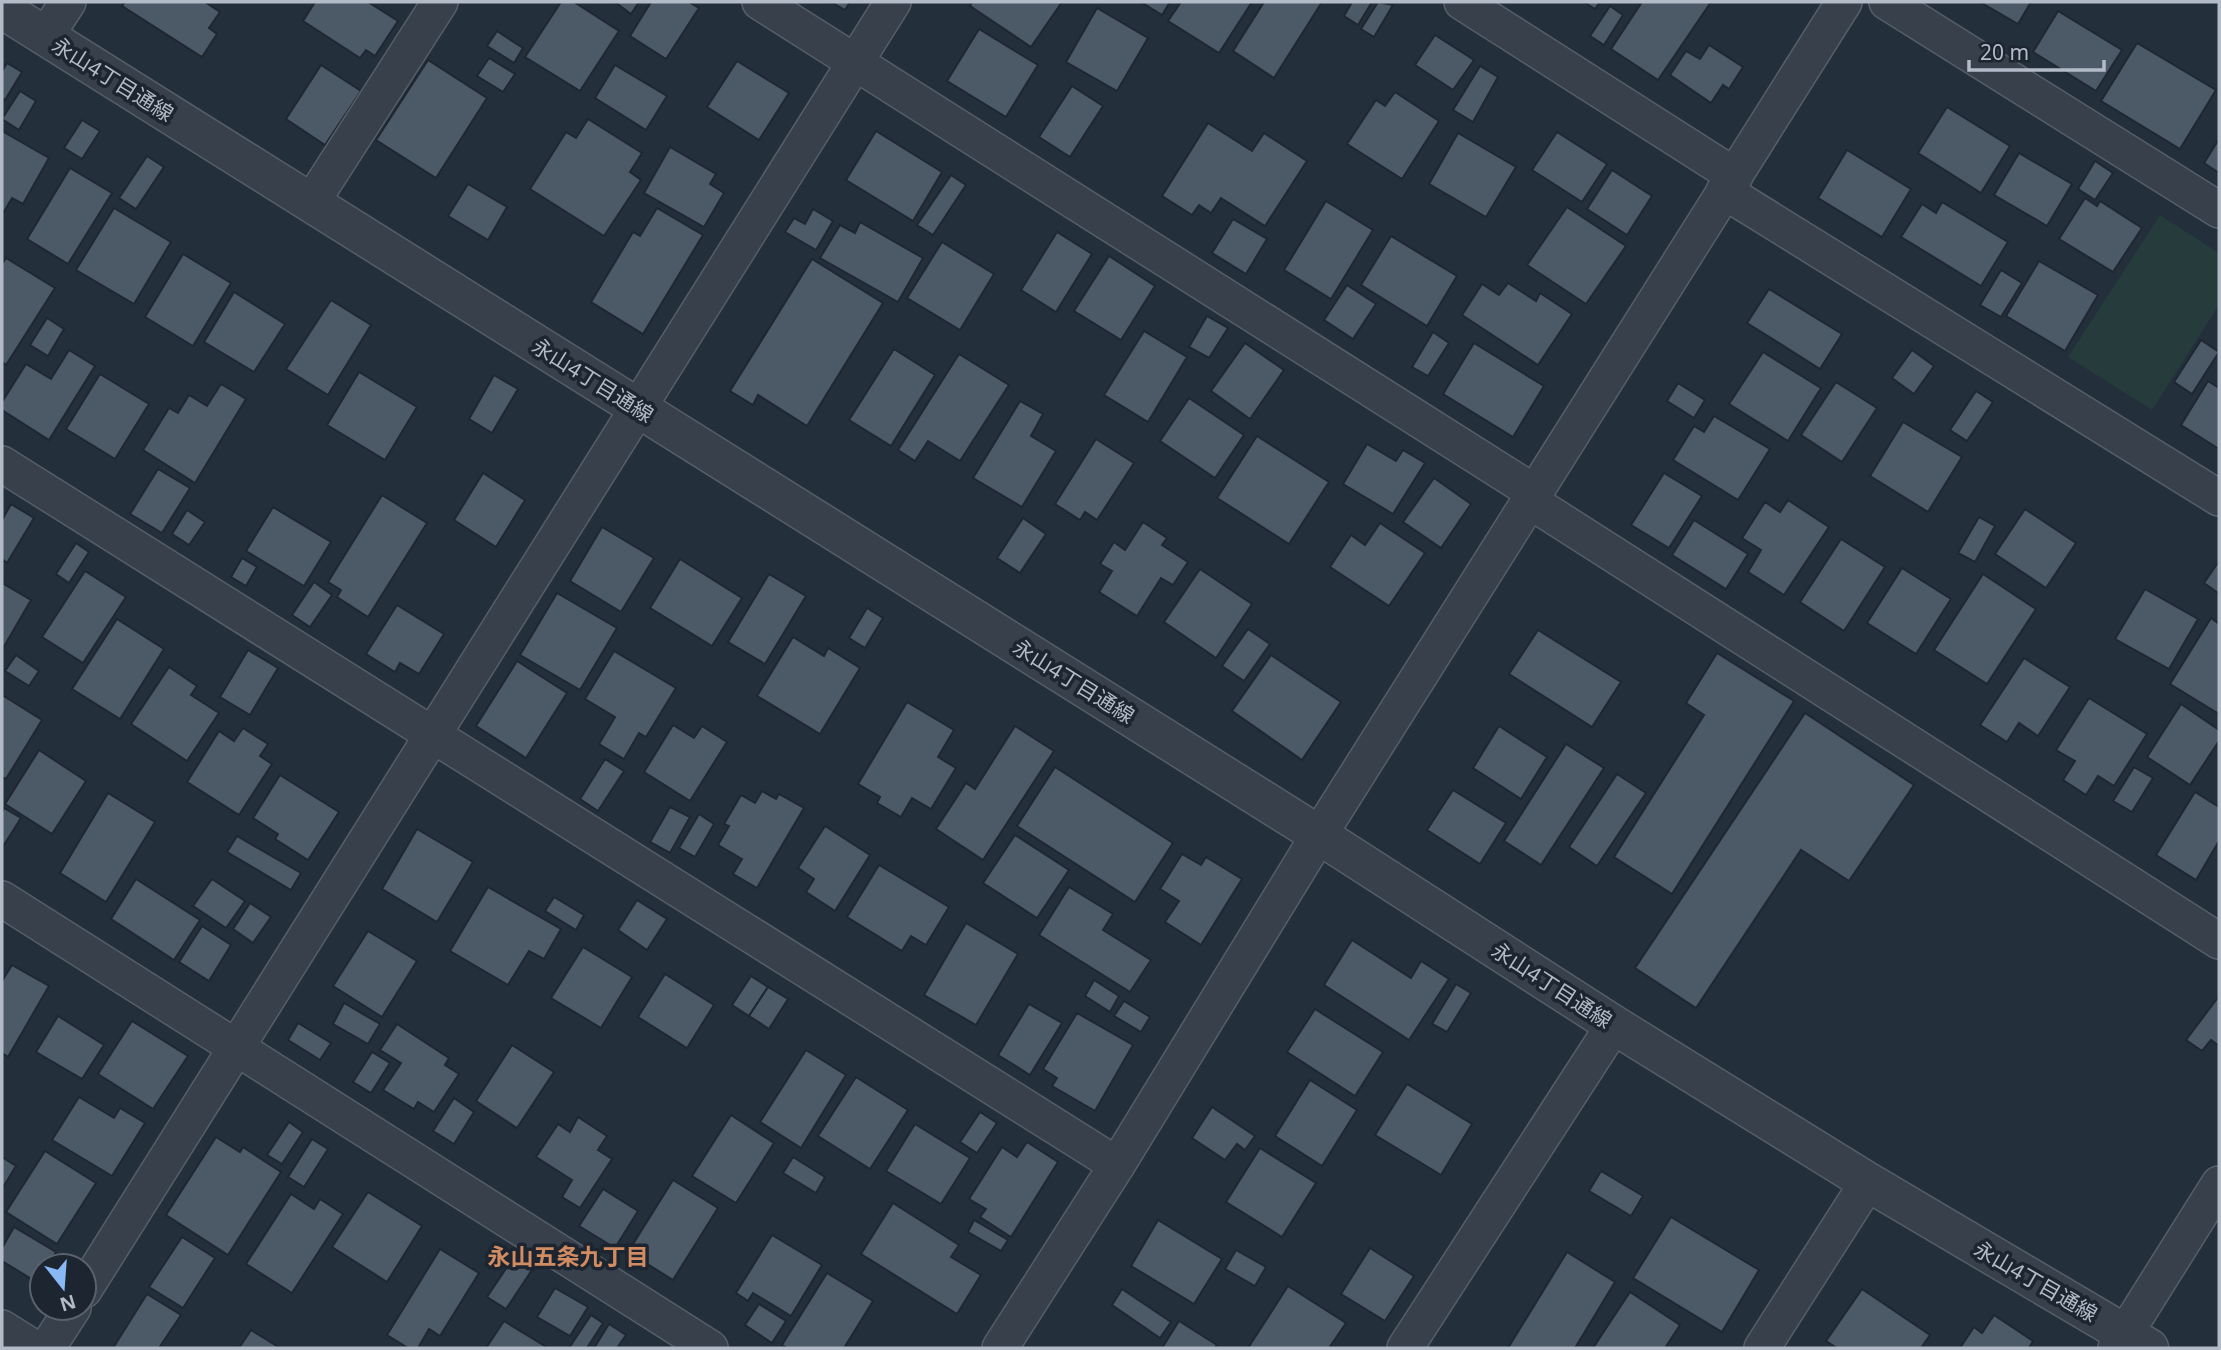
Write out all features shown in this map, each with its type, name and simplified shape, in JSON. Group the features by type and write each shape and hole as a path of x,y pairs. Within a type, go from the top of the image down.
{"street":[{"path":"45,37 68,2"},
{"path":"311,203 440,2"},
{"path":"760,2 856,61 2219,941"},
{"path":"98,1268 893,2"},
{"path":"1462,2 1730,184 2219,498"},
{"path":"1000,1348 1117,1165 1319,835 1844,2"},
{"path":"1887,2 2219,209"},
{"name":"永山4丁目通線","path":"2,9 1319,835 1614,1025 2130,1343"},
{"path":"2,464 1117,1165"},
{"path":"2,899 710,1348"},
{"path":"1405,1348 1614,1025"},
{"path":"1762,1348 1868,1182"},
{"path":"2130,1343 2219,1184"},
{"path":"47,1348 63,1322"},
{"path":"2,1328 34,1348"}],"green space":[{"path":"2160,215 2219,253 2219,305 2152,410 2068,357"}],"building":[{"path":"125,2 205,2 220,12 209,28 217,34 202,57 122,6"},
{"path":"315,2 368,2 398,21 375,56 366,50 360,58 303,21"},
{"path":"561,2 574,2 619,31 580,91 525,57"},
{"path":"615,2 639,2 631,14"},
{"path":"651,2 689,2 699,8 666,59 630,36"},
{"path":"831,2 850,2 845,10"},
{"path":"972,2 1062,2 1031,47 970,6"},
{"path":"1141,2 1170,2 1162,15"},
{"path":"1181,2 1252,2 1219,53 1168,21"},
{"path":"1264,2 1322,2 1274,78 1233,51"},
{"path":"1352,2 1372,2 1358,25 1344,16"},
{"path":"1378,2 1393,5 1374,37 1361,29"},
{"path":"1584,2 1600,2 1595,9"},
{"path":"1642,2 1711,2 1658,80 1611,49"},
{"path":"1980,2 2031,2 2018,24"},
{"path":"1610,6 1623,15 1604,45 1590,36"},
{"path":"1097,8 1148,38 1117,91 1066,62"},
{"path":"2058,11 2122,50 2096,91 2033,52"},
{"path":"979,29 1038,65 1006,117 947,81"},
{"path":"497,31 523,48 514,63 487,46"},
{"path":"1435,35 1474,60 1453,90 1415,65"},
{"path":"2137,43 2216,90 2180,149 2101,101"},
{"path":"1709,45 1743,67 1729,89 1723,85 1711,103 1670,75 1686,51 1700,59"},
{"path":"489,58 515,74 503,92 477,76"},
{"path":"428,60 487,98 436,178 376,140"},
{"path":"737,61 789,93 759,140 707,107"},
{"path":"7,63 22,72 5,100 2,98 2,71"},
{"path":"321,65 361,91 325,145 286,119"},
{"path":"615,65 667,96 646,130 595,98"},
{"path":"1480,66 1498,77 1473,122 1453,110"},
{"path":"1072,86 1103,106 1070,157 1039,137"},
{"path":"20,91 36,101 19,130 2,119"},
{"path":"1395,92 1439,121 1402,179 1347,144 1376,100 1385,106"},
{"path":"1947,107 2010,146 1981,193 1918,153"},
{"path":"588,119 642,153 630,172 641,180 604,236 530,189 566,132 576,138"},
{"path":"82,120 100,131 82,159 64,148"},
{"path":"1208,123 1252,151 1264,133 1307,161 1265,226 1221,198 1211,213 1199,205 1192,215 1162,196"},
{"path":"2,131 49,158 23,204 12,198 2,215"},
{"path":"876,131 942,172 913,221 846,180"},
{"path":"1557,132 1607,164 1582,202 1532,170"},
{"path":"1458,133 1516,167 1486,217 1429,184"},
{"path":"2219,139 2219,173 2204,163"},
{"path":"670,147 716,174 710,184 724,193 704,227 644,193"},
{"path":"1847,150 1911,189 1882,237 1818,198"},
{"path":"2019,153 2072,184 2047,226 1994,195"},
{"path":"147,156 164,167 136,209 119,198"},
{"path":"2095,161 2113,173 2095,200 2078,189"},
{"path":"70,168 112,193 68,264 27,239"},
{"path":"1612,170 1652,196 1627,235 1587,209"},
{"path":"951,175 966,185 933,235 917,225"},
{"path":"468,184 507,207 488,240 448,216"},
{"path":"2085,198 2097,206 2100,201 2142,228 2113,272 2059,239"},
{"path":"1326,201 1373,230 1331,299 1284,270"},
{"path":"1942,202 2008,242 1981,286 1901,237 1922,204 1936,213"},
{"path":"1567,207 1626,246 1586,304 1527,265"},
{"path":"114,208 171,242 134,304 76,270"},
{"path":"657,208 703,235 643,334 591,302 633,232 640,236"},
{"path":"813,209 833,221 816,250 785,232 794,218 805,224"},
{"path":"1233,219 1267,239 1246,274 1212,253"},
{"path":"860,222 923,258 898,302 820,258 840,225 855,233"},
{"path":"1057,232 1092,254 1056,312 1021,290"},
{"path":"1391,236 1457,276 1427,326 1361,285"},
{"path":"942,242 994,274 960,330 907,298"},
{"path":"183,254 231,283 193,346 145,317"},
{"path":"1109,256 1155,286 1121,340 1074,311"},
{"path":"6,258 55,288 6,365 2,362 2,264"},
{"path":"812,259 883,303 807,426 758,395 753,405 730,391"},
{"path":"2039,261 2098,295 2065,351 2006,316"},
{"path":"2001,270 2022,283 2001,317 1980,305"},
{"path":"1508,283 1536,301 1540,293 1572,314 1538,365 1462,315 1482,284 1499,295"},
{"path":"1347,285 1376,304 1353,339 1324,320"},
{"path":"1769,289 1842,334 1820,369 1747,323"},
{"path":"234,292 285,324 254,372 204,342"},
{"path":"331,300 371,325 328,395 286,369"},
{"path":"1207,316 1228,328 1209,358 1189,347"},
{"path":"47,318 64,329 48,356 30,345"},
{"path":"1144,331 1187,357 1148,422 1104,395"},
{"path":"1433,332 1449,343 1428,376 1412,367"},
{"path":"2201,340 2219,352 2192,394 2174,382"},
{"path":"1245,343 1284,370 1250,419 1211,391"},
{"path":"1474,343 1544,386 1513,437 1443,394"},
{"path":"894,349 935,375 891,446 849,420"},
{"path":"69,350 95,366 49,440 2,410 2,402 26,364 51,379"},
{"path":"1912,350 1934,366 1914,394 1892,378"},
{"path":"1763,352 1821,388 1788,441 1729,404"},
{"path":"959,354 1009,385 960,461 928,441 915,461 898,450"},
{"path":"359,372 417,407 385,460 327,425"},
{"path":"100,374 149,404 115,459 66,429"},
{"path":"494,375 518,389 492,433 469,419"},
{"path":"2208,381 2219,388 2219,449 2181,425"},
{"path":"1836,382 1877,408 1842,462 1801,435"},
{"path":"1678,383 1705,400 1694,418 1667,401"},
{"path":"221,384 246,399 195,483 143,450 169,408 178,413 189,395 207,406"},
{"path":"1976,391 1993,402 1967,441 1950,430"},
{"path":"1189,398 1244,435 1215,478 1160,441"},
{"path":"1020,401 1043,414 1031,436 1056,451 1022,507 973,478"},
{"path":"1714,416 1770,449 1738,500 1673,460 1694,426 1704,432"},
{"path":"1903,422 1962,457 1928,512 1870,476"},
{"path":"1257,436 1329,482 1289,544 1217,498"},
{"path":"1096,439 1134,463 1097,520 1085,512 1080,520 1055,504"},
{"path":"1367,444 1396,461 1403,450 1425,463 1393,514 1343,484"},
{"path":"158,469 190,488 162,533 130,514"},
{"path":"483,473 525,500 496,547 454,520"},
{"path":"1664,473 1702,496 1669,548 1631,525"},
{"path":"1434,478 1471,504 1441,548 1403,522"},
{"path":"382,495 427,523 368,617 337,597 341,590 328,582"},
{"path":"1788,500 1829,527 1784,595 1748,572 1761,550 1742,538 1765,502 1780,512"},
{"path":"11,504 34,518 7,563 2,559 2,520"},
{"path":"273,507 331,542 304,586 246,551"},
{"path":"2025,509 2076,543 2046,588 1995,554"},
{"path":"187,510 205,522 189,545 172,534"},
{"path":"1979,517 1995,526 1975,562 1958,553"},
{"path":"1023,518 1046,534 1020,573 997,558"},
{"path":"1694,520 1748,554 1726,589 1672,555"},
{"path":"1143,522 1167,538 1162,545 1188,562 1173,585 1161,578 1137,616 1099,592 1112,571 1100,564 1114,542 1125,550"},
{"path":"1380,523 1425,553 1389,606 1330,567 1351,535 1365,545"},
{"path":"602,527 654,558 621,612 570,581"},
{"path":"1841,539 1885,567 1844,631 1800,602"},
{"path":"76,543 89,552 69,583 56,574"},
{"path":"242,558 257,567 246,586 231,577"},
{"path":"680,559 742,598 712,646 650,608"},
{"path":"2219,561 2219,592 2218,593 2204,583"},
{"path":"1902,568 1951,599 1916,654 1867,623"},
{"path":"1200,569 1252,604 1216,658 1164,622"},
{"path":"85,571 126,597 83,663 42,637"},
{"path":"769,574 806,596 765,664 728,642"},
{"path":"1983,574 2036,609 1987,684 1934,650"},
{"path":"314,582 332,595 310,627 292,615"},
{"path":"2,583 31,600 2,650"},
{"path":"2145,589 2198,619 2169,669 2115,639"},
{"path":"557,593 617,628 580,690 520,655"},
{"path":"397,605 444,634 419,674 400,663 395,672 366,654"},
{"path":"867,608 883,618 865,648 849,638"},
{"path":"2211,618 2219,624 2219,714 2170,684"},
{"path":"117,619 164,649 120,719 72,689"},
{"path":"1248,629 1270,644 1244,681 1222,666"},
{"path":"1538,630 1621,682 1592,727 1509,674"},
{"path":"793,637 824,656 828,648 860,668 820,734 757,696"},
{"path":"248,650 278,668 250,715 220,697"},
{"path":"614,651 676,688 646,737 639,733 624,759 599,744 615,717 585,699"},
{"path":"1717,653 1794,701 1672,894 1614,857 1704,715 1686,703"},
{"path":"16,655 39,671 29,686 5,671"},
{"path":"1271,655 1341,702 1302,760 1232,711"},
{"path":"2024,658 2070,687 2038,736 2019,723 2007,742 1980,725"},
{"path":"517,661 567,693 526,758 476,726"},
{"path":"169,667 197,686 191,695 219,713 187,761 131,724"},
{"path":"2,695 42,720 6,779 2,777"},
{"path":"2089,698 2147,734 2114,786 2098,776 2086,795 2063,780 2075,761 2056,750"},
{"path":"907,702 954,730 938,757 956,768 931,809 912,798 901,817 877,803 880,797 858,784"},
{"path":"2181,704 2219,730 2219,741 2190,785 2147,757"},
{"path":"1805,713 1914,785 1849,881 1801,850 1696,1008 1635,968"},
{"path":"673,725 694,738 702,726 727,742 690,801 644,772"},
{"path":"1015,726 1054,751 983,860 936,829 966,783 975,789"},
{"path":"1499,726 1547,757 1521,799 1473,768"},
{"path":"243,728 268,744 260,756 272,764 239,815 187,782 219,731 234,741"},
{"path":"1566,744 1604,768 1541,865 1504,841"},
{"path":"39,750 86,781 52,834 5,804"},
{"path":"605,759 624,771 598,811 580,799"},
{"path":"1055,767 1173,843 1135,902 1017,826"},
{"path":"2134,767 2153,778 2132,812 2113,801"},
{"path":"1617,774 1646,793 1597,866 1569,847"},
{"path":"280,775 339,812 308,860 275,839 278,834 253,818"},
{"path":"1453,790 1506,823 1480,864 1427,830"},
{"path":"762,791 776,799 779,794 804,808 757,888 733,874 742,859 718,845 729,826 724,824 741,795 755,803"},
{"path":"2195,792 2219,807 2219,841 2196,880 2156,855"},
{"path":"108,793 155,822 106,902 60,873"},
{"path":"670,807 690,817 670,853 650,842"},
{"path":"4,808 21,818 2,848 2,812"},
{"path":"699,814 714,824 695,857 679,848"},
{"path":"825,826 870,855 835,911 806,892 814,879 798,868"},
{"path":"417,829 473,862 437,922 382,889"},
{"path":"1015,835 1069,870 1037,918 983,883"},
{"path":"237,836 301,873 291,890 227,852"},
{"path":"1182,854 1201,865 1206,857 1242,879 1201,945 1165,922 1179,901 1160,889"},
{"path":"879,865 949,907 926,945 911,936 902,951 847,917"},
{"path":"136,879 200,920 174,960 111,919"},
{"path":"212,879 245,901 226,928 193,906"},
{"path":"488,887 561,929 544,959 529,951 508,985 450,951"},
{"path":"1069,887 1113,914 1103,930 1151,960 1130,992 1039,935"},
{"path":"554,897 584,915 576,930 545,911"},
{"path":"637,900 667,919 647,950 618,930"},
{"path":"250,903 271,917 253,943 233,929"},
{"path":"966,923 1018,954 976,1025 924,995"},
{"path":"202,926 231,945 209,981 179,962"},
{"path":"368,931 417,961 382,1017 333,986"},
{"path":"1352,940 1411,978 1421,961 1449,979 1409,1040 1324,985"},
{"path":"583,947 632,977 601,1028 551,998"},
{"path":"12,965 49,986 8,1057 2,1053 2,981"},
{"path":"665,974 714,1005 687,1048 638,1017"},
{"path":"751,976 768,987 749,1016 732,1005"},
{"path":"1094,980 1119,996 1110,1012 1085,996"},
{"path":"1456,984 1471,993 1447,1032 1432,1024"},
{"path":"768,987 788,999 769,1029 749,1016"},
{"path":"2219,996 2219,1046 2211,1040 2202,1051 2186,1040"},
{"path":"1124,1001 1150,1017 1141,1032 1114,1016"},
{"path":"344,1003 380,1024 368,1044 333,1024"},
{"path":"1029,1004 1062,1023 1030,1075 998,1055"},
{"path":"1315,1009 1383,1052 1355,1096 1287,1052"},
{"path":"1077,1013 1133,1045 1095,1111 1052,1086 1057,1078 1043,1069"},
{"path":"58,1016 104,1045 82,1079 36,1052"},
{"path":"132,1021 188,1056 153,1109 98,1074"},
{"path":"298,1023 331,1043 320,1060 288,1040"},
{"path":"397,1024 449,1058 445,1065 459,1074 434,1112 418,1102 414,1109 383,1090 401,1063 380,1050"},
{"path":"512,1045 554,1072 517,1128 476,1101"},
{"path":"806,1050 846,1075 801,1148 760,1122"},
{"path":"372,1052 390,1063 371,1093 353,1082"},
{"path":"856,1077 908,1110 870,1169 818,1136"},
{"path":"1310,1080 1357,1110 1322,1166 1275,1136"},
{"path":"1407,1084 1472,1124 1441,1175 1375,1135"},
{"path":"79,1097 114,1118 120,1108 145,1123 112,1176 52,1140"},
{"path":"454,1098 474,1112 454,1144 433,1131"},
{"path":"1212,1107 1255,1136 1245,1150 1237,1144 1225,1160 1192,1138"},
{"path":"980,1112 997,1123 977,1153 960,1142"},
{"path":"731,1115 774,1143 736,1203 692,1176"},
{"path":"578,1117 607,1136 598,1150 612,1159 580,1208 562,1197 572,1180 536,1157 558,1124 570,1132"},
{"path":"289,1122 303,1132 282,1164 267,1155"},
{"path":"915,1124 970,1158 941,1204 886,1171"},
{"path":"216,1137 240,1152 243,1147 281,1172 228,1255 166,1215"},
{"path":"312,1139 328,1149 304,1187 288,1177"},
{"path":"1027,1142 1058,1162 1011,1237 980,1217 986,1209 969,1199 1002,1147 1017,1157"},
{"path":"1260,1148 1316,1183 1282,1237 1226,1202"},
{"path":"45,1151 96,1183 57,1244 6,1212"},
{"path":"2,1157 16,1166 2,1189"},
{"path":"793,1157 825,1177 816,1193 783,1173"},
{"path":"1601,1171 1643,1196 1631,1216 1589,1191"},
{"path":"673,1180 718,1208 673,1280 628,1252"},
{"path":"603,1189 638,1211 615,1248 579,1226"},
{"path":"368,1192 422,1226 387,1282 332,1247"},
{"path":"291,1194 314,1209 320,1199 343,1214 292,1293 246,1264"},
{"path":"893,1203 959,1245 951,1257 981,1275 957,1314 861,1254"},
{"path":"1671,1217 1759,1270 1722,1332 1633,1278"},
{"path":"974,1220 1008,1240 1001,1251 968,1232"},
{"path":"1158,1220 1222,1259 1194,1304 1131,1266"},
{"path":"14,1227 56,1252 28,1252 28,1277 2,1261 2,1248"},
{"path":"772,1235 822,1265 791,1316 753,1293 748,1301 736,1293"},
{"path":"182,1237 215,1258 183,1308 149,1287"},
{"path":"1370,1248 1414,1276 1385,1321 1341,1294"},
{"path":"440,1249 479,1273 440,1336 429,1329 418,1348 408,1348 387,1335"},
{"path":"1236,1250 1266,1267 1255,1286 1225,1269"},
{"path":"1567,1252 1615,1282 1575,1348 1508,1348"},
{"path":"513,1258 532,1270 506,1309 487,1297"},
{"path":"827,1273 873,1301 844,1348 787,1348 782,1345"},
{"path":"1288,1286 1346,1323 1329,1348 1248,1348"},
{"path":"555,1288 588,1307 570,1336 537,1317"},
{"path":"1122,1289 1171,1322 1160,1338 1112,1305"},
{"path":"1862,1289 1930,1335 1921,1348 1837,1348 1826,1341"},
{"path":"1630,1292 1680,1325 1665,1348 1593,1348"},
{"path":"147,1294 181,1315 159,1348 113,1348"},
{"path":"759,1304 786,1321 772,1343 745,1325"},
{"path":"591,1315 603,1323 587,1348 569,1348"},
{"path":"1994,1315 2033,1341 2029,1348 1960,1348 1974,1327 1982,1333"},
{"path":"504,1321 548,1348 486,1348"},
{"path":"1179,1321 1217,1345 1215,1348 1162,1348"},
{"path":"609,1324 626,1335 617,1348 594,1348"},
{"path":"251,1330 280,1348 239,1348"}],"district":[{"name":"永山五条九丁目","path":"568,1256"}]}
